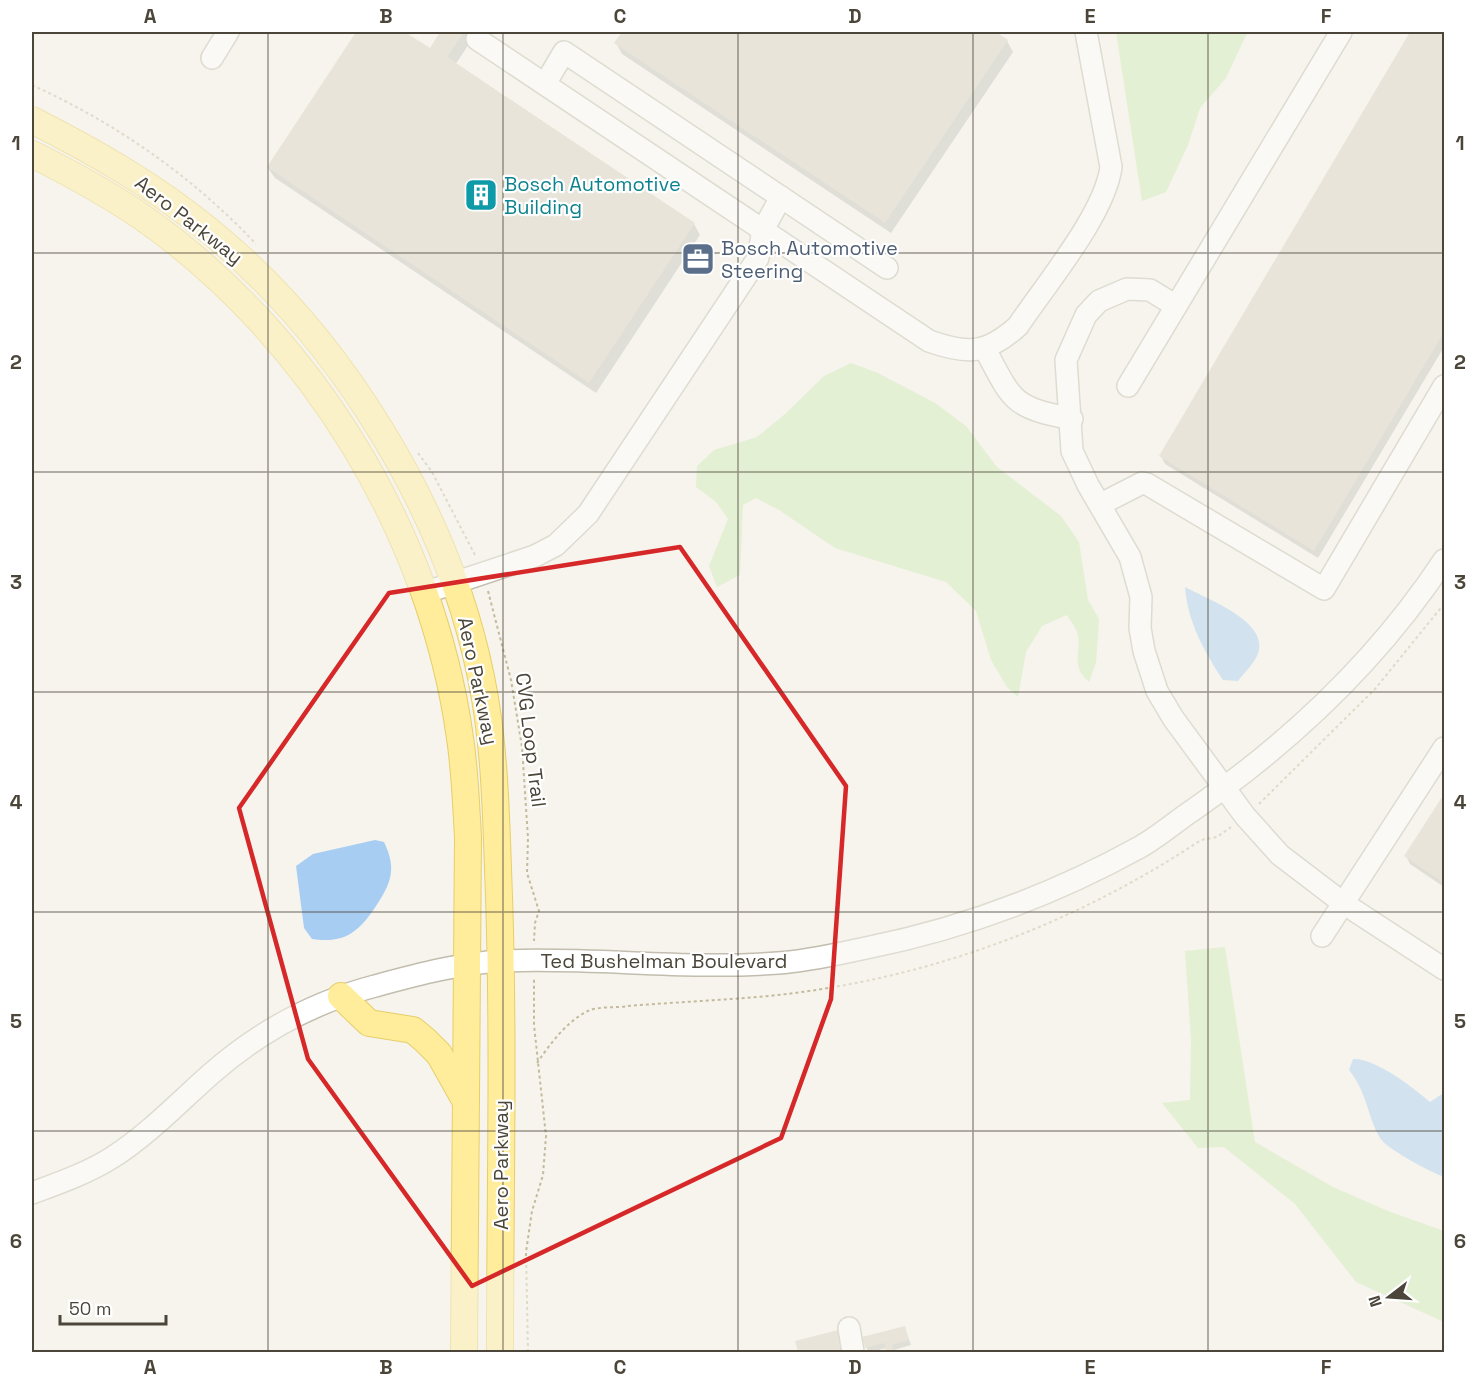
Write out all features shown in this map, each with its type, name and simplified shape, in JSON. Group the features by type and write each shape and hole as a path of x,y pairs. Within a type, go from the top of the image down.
{"main road":[{"name":"Aero Parkway","path":"32,120 116,165 205,227 282,300 304,325 378,424 406,474 453,583 481,676 494,757 501,961 500,1353"},
{"name":"Aero Parkway","path":"32,154 83,180 142,218 204,267 265,328 311,383 362,458 400,536 423,593 443,656 463,756 468,837 464,1353"},
{"path":"341,996 369,1023 413,1030 439,1054 466,1103"}],"street":[{"path":"212,58 228,32"},
{"path":"477,39 929,341 950,349 985,349 1003,339 1018,326 1097,210 1108,187 1111,167 1086,32"},
{"path":"1128,386 1341,32"},
{"path":"545,84 564,52 887,268"},
{"path":"423,593 535,556 556,545 588,514 758,258 763,230 781,197"},
{"path":"1176,306 1150,291 1127,289 1099,301 1086,315 1066,360 1072,419 1072,451 1088,485 1121,537 1136,576 1141,597 1140,628 1144,651 1157,691 1173,718 1225,788 1280,855 1343,903 1444,969"},
{"path":"985,349 1009,394 1032,411 1072,419"},
{"path":"1101,504 1142,483 1148,483 1324,589 1444,386"},
{"name":"Ted Bushelman Boulevard","path":"32,1193 112,1158 254,1040 311,1007 341,996 466,966 501,961 714,965 781,963 904,940 1013,906 1060,886 1142,846 1264,758 1332,696 1394,627 1444,560"},
{"path":"1322,936 1444,748"},
{"path":"849,1329 853,1353"}],"path":[{"name":"CVG Loop Trail","path":"490,596 511,680 522,747 527,818 527,873 539,911 535,923"},
{"path":"1273,792 1279,781 1316,749 1375,689 1444,604"},
{"path":"528,1353 526,1252 532,1211 543,1176 546,1136 534,1025"}],"highlighted area":[{"path":"680,547 846,786 831,999 781,1138 472,1286 308,1059 239,808 389,593"}],"green space":[{"path":"1116,32 1251,32 1246,35 1226,78 1200,108 1188,145 1166,192 1142,201"},
{"path":"851,363 878,373 935,403 966,426 997,467 1061,516 1079,542 1088,600 1099,619 1096,663 1089,682 1083,676 1078,664 1077,632 1067,615 1042,626 1026,652 1018,697 1007,687 991,660 976,611 946,582 835,548 779,510 756,498 743,505 740,575 717,587 709,566 728,519 716,502 696,487 697,466 714,450 757,437 785,414 824,376"},
{"path":"1225,947 1255,1142 1333,1187 1388,1211 1444,1231 1444,1322 1356,1282 1295,1204 1224,1147 1198,1148 1162,1103 1190,1100 1191,1039 1185,951"}],"water":[{"path":"1185,587 1220,604 1253,629 1258,639 1258,654 1238,681 1223,680 1209,658 1193,625"},
{"path":"375,840 384,842 391,868 389,883 376,906 363,923 350,934 333,940 312,939 304,928 296,866 313,854"},
{"path":"1353,1059 1383,1068 1430,1102 1442,1094 1444,1096 1444,1177 1400,1154 1380,1138 1364,1096 1349,1070"}],"building":[{"name":"Bosch Automotive Building","path":"356,32 405,32 430,48 440,32 464,32 447,57 695,223 589,383 267,167"},
{"path":"622,32 996,32 1008,40 885,223 614,43"},
{"path":"1410,32 1444,32 1444,332 1314,551 1159,456"},
{"path":"1444,794 1444,883 1404,856"},
{"path":"905,1326 909,1340 892,1345 894,1352 886,1352 884,1343 865,1348 862,1337"},
{"path":"838,1330 843,1351 798,1352 795,1341"}],"place":[{"name":"Bosch Automotive Building","path":"481,195"},
{"name":"Bosch Automotive Steering","path":"698,259"}]}
